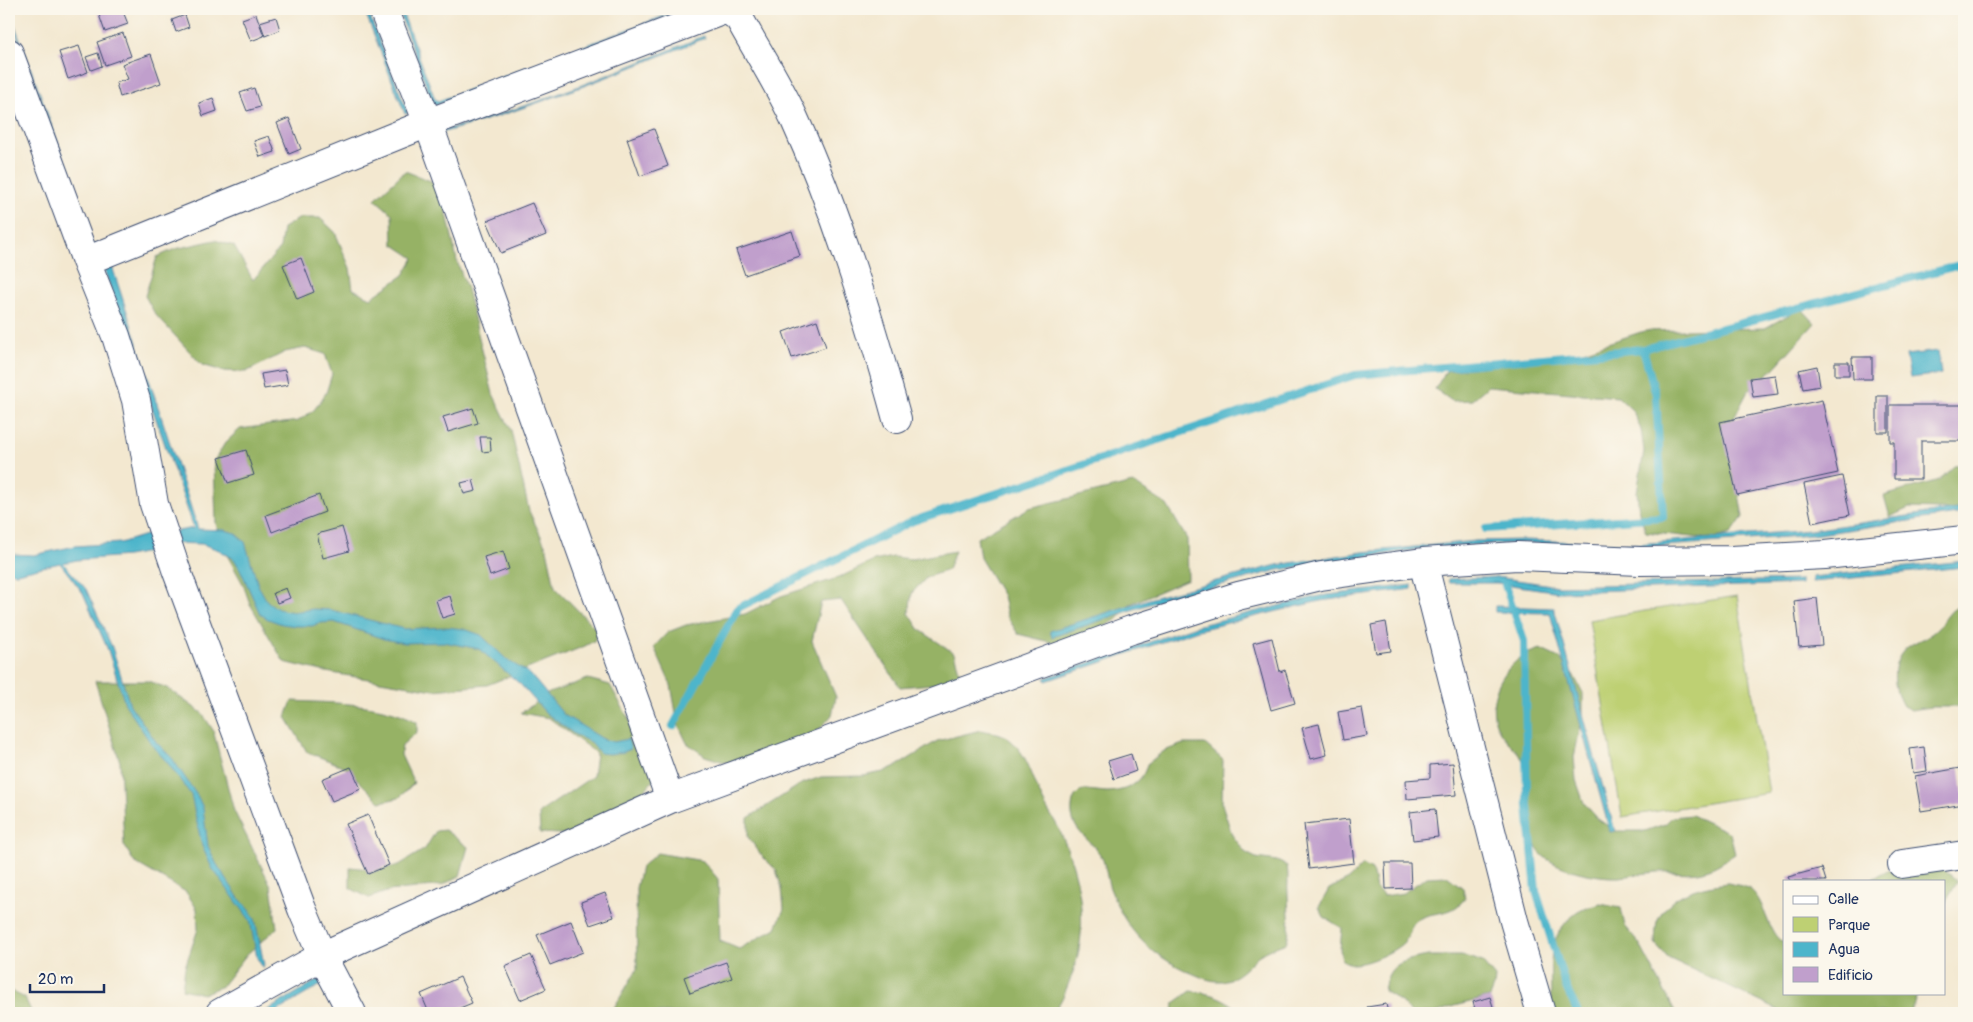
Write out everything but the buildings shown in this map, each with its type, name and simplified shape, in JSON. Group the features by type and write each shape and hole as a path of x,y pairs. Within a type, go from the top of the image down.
{"street":[{"path":"383,9 428,123 670,799"},
{"path":"86,261 428,123 727,9 739,18 793,117 830,205 867,310 897,419"},
{"path":"9,53 86,261 116,336 136,400 154,504 177,572 302,909 322,956 352,1013"},
{"path":"220,1013 322,956 670,799 1131,630 1229,599 1322,576 1423,562 1517,556 1640,561 1731,560 1825,556 1964,540"},
{"path":"1423,562 1514,921 1541,1013"},
{"path":"1902,864 1964,855"}],"green space":[{"path":"405,171 441,185 457,261 467,289 493,394 511,430 529,511 547,549 555,587 598,631 594,641 585,646 487,685 434,690 326,672 284,662 250,604 243,584 222,546 216,524 214,461 225,443 240,429 298,421 314,410 326,393 332,374 325,354 305,348 285,352 246,372 223,371 202,365 155,314 145,296 157,257 175,249 215,240 234,246 253,280 280,248 283,228 300,218 320,218 335,232 350,268 353,289 371,298 404,275 414,258 393,244 392,214 375,199"},
{"path":"1801,308 1815,323 1773,369 1748,391 1734,418 1736,477 1743,517 1731,534 1710,539 1646,532 1639,512 1637,492 1644,451 1641,430 1633,411 1618,397 1488,386 1472,400 1452,401 1435,389 1446,371 1565,357 1644,331 1765,328"},
{"path":"1964,465 1964,510 1909,508 1890,517 1884,496 1939,480 1954,466"},
{"path":"1133,483 1167,505 1187,539 1188,579 1130,604 1116,620 1079,641 1058,644 1018,634 1007,616 1003,596 980,558 977,538 1029,508"},
{"path":"955,551 948,570 927,577 912,593 909,613 920,630 954,653 960,674 942,683 900,687 841,600 821,602 812,641 836,697 832,715 819,730 746,769 705,756 687,743 678,724 671,685 654,647 668,632 686,625 745,614 781,596 838,578 874,561 893,557 912,559"},
{"path":"1737,596 1769,793 1622,817 1589,620"},
{"path":"1964,605 1964,707 1931,707 1911,710 1903,706 1896,688 1895,679 1897,661 1901,654 1907,647 1934,632 1954,609"},
{"path":"1540,649 1559,658 1573,674 1583,693 1583,715 1574,757 1576,780 1584,803 1598,819 1615,831 1645,831 1665,824 1672,817 1692,815 1730,833 1735,854 1713,867 1698,872 1656,872 1619,877 1599,876 1575,871 1544,857 1533,840 1530,829 1525,765 1520,755 1500,732 1494,712 1496,692 1505,673 1522,657"},
{"path":"588,679 610,685 659,773 633,805 581,835 540,833 539,813 593,776 596,753 549,718 521,713 549,693"},
{"path":"95,681 148,681 167,688 202,713 213,730 234,811 271,886 277,928 247,954 222,986 203,994 182,989 185,967 198,929 197,909 186,892 134,862 124,845 120,762"},
{"path":"292,701 340,703 373,707 404,715 417,722 417,732 402,745 401,755 414,783 399,798 380,802 345,767 307,752 286,717"},
{"path":"981,730 1003,735 1018,748 1024,757 1044,803 1067,847 1078,884 1082,922 1080,942 1070,980 1058,1006 1052,1013 608,1013 615,1006 637,969 636,888 641,867 657,853 703,861 718,879 720,941 739,949 776,928 784,909 782,889 776,870 762,856 748,837 748,818 801,784 821,777 863,776 883,772 902,763 937,741"},
{"path":"1183,744 1205,744 1223,760 1222,804 1232,835 1246,853 1256,858 1277,861 1287,866 1289,925 1286,943 1261,954 1237,975 1227,980 1213,981 1189,972 1163,958 1142,941 1133,931 1118,907 1109,885 1103,860 1078,830 1072,816 1074,799 1080,792 1091,790 1108,792 1128,788 1142,776 1147,764 1164,751"},
{"path":"445,830 468,847 460,876 442,885 389,891 369,898 350,888 350,867 380,870 399,865 425,849 436,831"},
{"path":"1902,864 1940,867 1958,881 1946,902 1946,880 1870,880"},
{"path":"1363,865 1372,870 1376,889 1384,896 1403,893 1427,877 1447,876 1463,888 1465,898 1460,904 1448,911 1417,920 1406,940 1389,952 1366,962 1349,963 1342,960 1340,949 1342,928 1324,917 1319,907 1329,889 1349,879"},
{"path":"1728,883 1746,887 1759,900 1773,932 1783,942 1783,994 1918,994 1910,1013 1784,1013 1668,958 1655,943 1657,922 1664,910 1679,897 1708,886"},
{"path":"1600,904 1621,908 1625,926 1639,943 1676,1013 1550,1013 1551,958 1558,934 1566,922 1578,912"},
{"path":"1428,956 1461,956 1482,962 1495,977 1490,997 1454,1006 1436,1013 1411,1013 1401,1002 1384,991 1386,981 1393,968 1398,964"},
{"path":"9,990 25,998 32,1013 9,1013"},
{"path":"1191,991 1218,997 1229,1003 1240,1013 1173,1013 1174,1003"}],"water":[{"path":"9,9 87,221 85,222 9,14"},
{"path":"364,9 367,9 408,113 405,114"},
{"path":"398,9 401,9 435,99 438,101 682,9 687,9 434,106"},
{"path":"704,36 705,38 541,102 441,133 440,131 541,100"},
{"path":"109,257 198,529 225,530 235,533 245,542 258,585 267,601 278,609 293,612 313,609 331,610 404,629 445,627 464,629 481,635 507,660 530,674 564,715 603,739 614,742 628,739 631,749 609,754 600,753 590,742 574,734 546,713 520,684 479,649 444,642 404,643 384,639 334,622 312,626 282,624 260,614 234,559 219,550 202,544 169,543 167,533 194,528 101,261"},
{"path":"1938,351 1941,374 1910,378 1906,355"},
{"path":"1964,508 1964,513 1812,535 1747,540 1637,548 1524,543 1419,549 1278,570 1152,603 1052,637 1050,631 1152,598 1277,565 1363,552 1475,541 1524,540 1637,544 1811,530"},
{"path":"149,534 155,551 63,563 86,589 112,647 130,705 157,743 172,758 198,797 203,808 208,846 216,863 255,919 263,968 257,958 250,920 212,868 202,846 191,795 167,762 154,748 125,704 108,650 83,593 60,563 17,573 9,572 9,554 34,555 75,546 120,543"},
{"path":"1964,561 1964,567 1812,582 1812,577"},
{"path":"1496,577 1558,586 1801,580 1801,584 1560,592 1497,583 1449,583 1448,579"},
{"path":"1412,585 1412,589 1320,601 1198,630 1046,681 1045,678 1196,626 1320,596"},
{"path":"1495,606 1554,608 1615,831 1610,832 1550,613 1495,612"},
{"path":"321,978 326,982 274,1013 263,1013"}],"waterway":[{"path":"673,726 738,608 913,521 1355,375 1643,349 1964,264"},
{"path":"1486,529 1663,517 1656,395 1643,349"},
{"path":"1505,585 1524,641 1527,795 1536,891 1566,987 1578,1013"}]}
